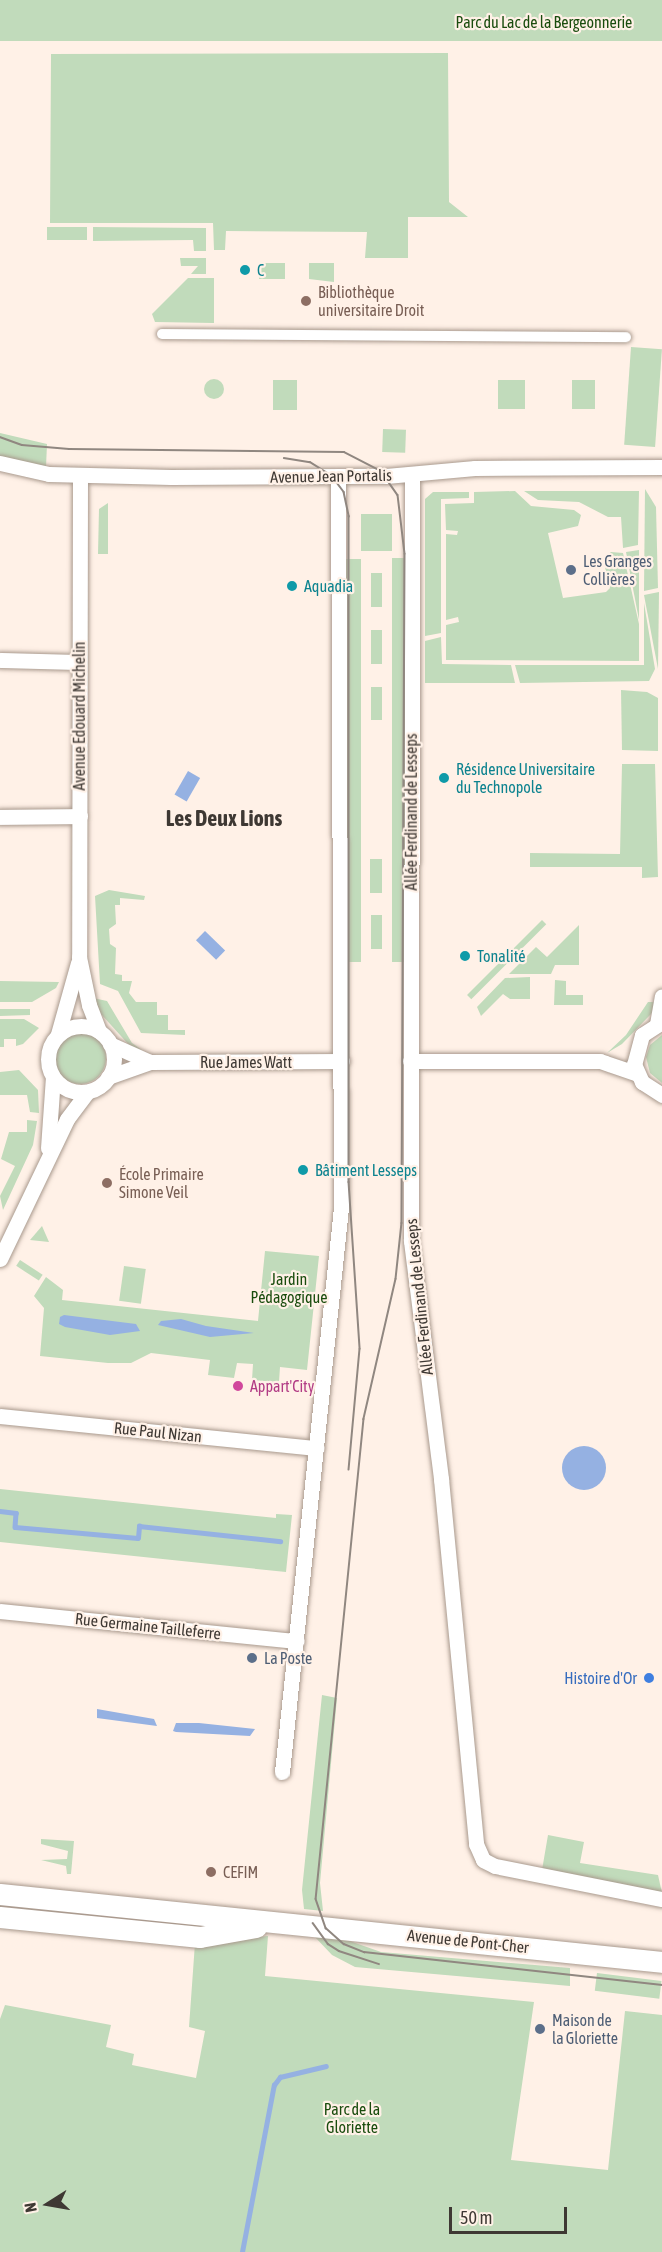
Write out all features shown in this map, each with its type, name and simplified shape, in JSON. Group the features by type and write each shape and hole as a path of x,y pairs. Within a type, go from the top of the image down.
{"main road":[{"name":"Avenue de Pont-Cher","path":"0,1894 662,1962"},
{"name":"Avenue de Pont-Cher","path":"0,1917 200,1937 273,1921"}],"street":[{"path":"162,334 626,338"},
{"name":"Avenue Jean Portalis","path":"0,463 36,472 80,475 412,475 475,468 662,467"},
{"name":"Avenue Edouard Michelin","path":"80,475 80,957 89,1005 99,1031"},
{"name":"Allée Ferdinand de Lesseps","path":"412,475 411,1241 441,1479 476,1844 483,1860 495,1866 662,1899"},
{"path":"282,1772 340,1208 342,1061 338,476"},
{"path":"0,660 79,662"},
{"path":"0,817 80,816"},
{"name":"Avenue Edouard Michelin","path":"58,1034 80,957"},
{"path":"600,1061 637,1043 659,1023 662,996"},
{"path":"0,1259 67,1119 87,1092 108,1077 114,1061 110,1044 99,1031 78,1025 58,1034 48,1056 53,1077 47,1160"},
{"path":"637,1043 637,1074"},
{"name":"Rue James Watt","path":"110,1044 150,1062"},
{"name":"Rue James Watt","path":"108,1077 150,1062 342,1061"},
{"path":"410,1061 600,1061 637,1074 648,1089 662,1095"},
{"path":"53,1077 68,1090 87,1092"},
{"name":"Rue Paul Nizan","path":"0,1416 316,1448"},
{"name":"Rue Germaine Tailleferre","path":"0,1611 296,1641"}],"green space":[{"name":"Parc du Lac de la Bergeonnerie","path":"0,0 662,0 662,41 0,41"},
{"path":"448,53 449,202 468,217 408,217 408,258 365,258 367,232 226,231 225,250 214,250 213,223 50,223 51,54"},
{"path":"47,227 87,227 87,240 47,240"},
{"path":"93,227 206,228 206,251 194,251 193,240 93,241"},
{"path":"180,258 206,258 206,274 191,274 198,266 181,266"},
{"path":"259,263 285,263 285,279 259,279"},
{"path":"309,263 334,263 334,282 309,279"},
{"path":"188,278 214,278 214,323 155,322 152,314"},
{"path":"631,347 662,349 655,447 624,445"},
{"path":"214,379 221,382 224,389 221,396 214,399 207,396 204,389 207,382"},
{"path":"273,380 297,380 297,410 273,410"},
{"path":"498,380 525,380 525,409 498,409"},
{"path":"572,380 595,380 595,409 572,409"},
{"path":"383,429 406,430 405,453 382,452"},
{"path":"0,433 47,444 46,467 0,456"},
{"path":"645,489 656,507 658,588 644,591"},
{"path":"515,491 531,506 574,510 581,515 578,526 548,533 563,598 606,592 610,588 603,559 611,552 623,553 639,624 639,661 446,660 446,625 459,622 458,617 446,620 446,534 457,535 458,531 446,530 445,504 474,503 474,492"},
{"path":"524,491 639,491 638,545 623,548 621,517 608,517 579,502 538,500"},
{"path":"433,492 469,492 469,498 441,499 441,633 425,636 425,499"},
{"path":"108,503 108,554 98,554 99,509"},
{"path":"361,514 392,514 392,551 361,551"},
{"path":"639,550 639,620 626,552"},
{"path":"392,558 408,558 408,962 392,962"},
{"path":"346,559 361,559 361,962 346,962"},
{"path":"371,573 382,573 382,607 371,607"},
{"path":"659,592 658,669 644,595"},
{"path":"644,603 655,669 649,681 520,683 515,665 644,665"},
{"path":"371,630 382,630 382,664 371,664"},
{"path":"441,637 442,664 511,665 515,683 425,683 425,641"},
{"path":"371,687 382,687 382,720 371,720"},
{"path":"621,690 647,692 658,698 658,751 622,750"},
{"path":"622,764 655,764 658,877 642,878 642,867 530,867 530,853 620,854"},
{"path":"370,859 382,859 382,893 370,893"},
{"path":"109,890 145,896 144,900 120,898 120,905 115,905 116,924 109,929 110,944 116,948 115,974 122,975 122,981 132,981 129,993 136,1002 157,1002 157,1015 168,1015 168,1030 185,1030 185,1035 141,1033 118,991 100,984 95,896"},
{"path":"371,915 382,915 382,949 371,949"},
{"path":"542,920 546,924 471,999 467,995"},
{"path":"579,925 579,965 555,965 551,974 509,974 536,947 547,957"},
{"path":"530,977 530,999 510,999 503,994 481,1016 477,1007 505,978"},
{"path":"555,980 566,981 566,995 583,995 583,1005 554,1005"},
{"path":"0,981 59,982 56,988 32,1002 0,1002"},
{"path":"93,998 107,1001 132,1043 142,1050 130,1046 101,1014"},
{"path":"648,1002 657,1002 651,1014 622,1044 607,1053 626,1035"},
{"path":"0,1009 30,1009 30,1015 0,1016"},
{"path":"0,1019 24,1019 39,1028 23,1044 16,1046 16,1039 4,1039 4,1047 0,1047"},
{"path":"80,1032 94,1036 102,1044 106,1058 102,1072 94,1080 80,1084 66,1080 58,1072 54,1058 58,1044 66,1036"},
{"path":"662,1035 662,1083 650,1073 646,1057 650,1045"},
{"path":"19,1070 38,1090 39,1113 30,1112 27,1095 0,1095 0,1072"},
{"path":"27,1120 37,1121 33,1145 3,1210 0,1196 15,1166 1,1159 9,1132 27,1132"},
{"path":"42,1226 49,1242 30,1240"},
{"name":"Jardin Pédagogique","path":"265,1251 319,1256 307,1370 280,1367 279,1382 252,1380 253,1364 237,1363 234,1378 208,1375 210,1360 151,1353 131,1363 40,1356 44,1308 34,1296 46,1277 63,1290 62,1300 258,1321"},
{"path":"20,1260 43,1275 39,1281 16,1266"},
{"path":"124,1266 146,1269 141,1304 119,1301"},
{"path":"0,1489 276,1518 276,1514 292,1515 286,1572 0,1542"},
{"path":"322,1695 337,1698 320,1883 323,1911 304,1909 302,1890"},
{"path":"548,1835 584,1842 580,1863 658,1875 662,1893 542,1870"},
{"path":"41,1839 74,1841 71,1874 67,1874 66,1866 41,1860 67,1859 68,1851 41,1844"},
{"name":"Parc de la Gloriette","path":"268,1936 265,1976 534,2002 511,2160 608,2170 625,2011 662,2015 662,2252 0,2252 0,2019 5,2005 111,2025 106,2047 134,2054 132,2065 196,2078 205,2031 189,2027 195,1943"},
{"path":"314,1936 344,1939 381,1952 570,1968 570,1986 355,1967 332,1955"},
{"path":"597,1973 662,1981 659,1999 595,1991"}],"water":[{"path":"188,771 200,778 187,801 174,794"},
{"path":"205,931 225,950 216,960 196,940"},
{"path":"64,1315 136,1324 140,1331 110,1335 65,1327 59,1324 60,1317"},
{"path":"181,1319 206,1326 254,1333 210,1337 158,1325 161,1321"},
{"path":"584,1446 599,1453 606,1468 599,1483 584,1490 569,1483 562,1468 569,1453"},
{"path":"97,1709 154,1719 157,1726 97,1718"},
{"path":"176,1723 255,1729 250,1736 176,1732 173,1731"}],"waterway":[{"path":"0,1511 16,1513 15,1527 138,1538 139,1526 280,1541"},
{"path":"242,2252 274,2085 280,2077 326,2066"}],"tram line":[{"path":"0,437 22,445 69,449 344,452 381,471 398,495 405,554 402,1223 396,1279 364,1419 316,1899 326,1928 344,1944 364,1952 662,1985"},
{"path":"284,458 310,462 332,476 344,492 349,516 349,1182 360,1349 349,1470"},
{"path":"313,1923 328,1944 339,1951 379,1964"}],"place":[{"name":"C","path":"245,270"},
{"name":"Bibliothèque universitaire Droit","path":"306,301"},
{"name":"Les Granges Collières","path":"571,570"},
{"name":"Aquadia","path":"292,586"},
{"name":"Résidence Universitaire du Technopole","path":"444,778"},
{"name":"Tonalité","path":"465,956"},
{"name":"Bâtiment Lesseps","path":"303,1170"},
{"name":"École Primaire Simone Veil","path":"107,1183"},
{"name":"Appart'City","path":"238,1386"},
{"name":"La Poste","path":"252,1658"},
{"name":"Histoire d'Or","path":"649,1678"},
{"name":"CEFIM","path":"211,1872"},
{"name":"Maison de la Gloriette","path":"540,2029"}],"district":[{"name":"Les Deux Lions","path":"224,819"}]}
